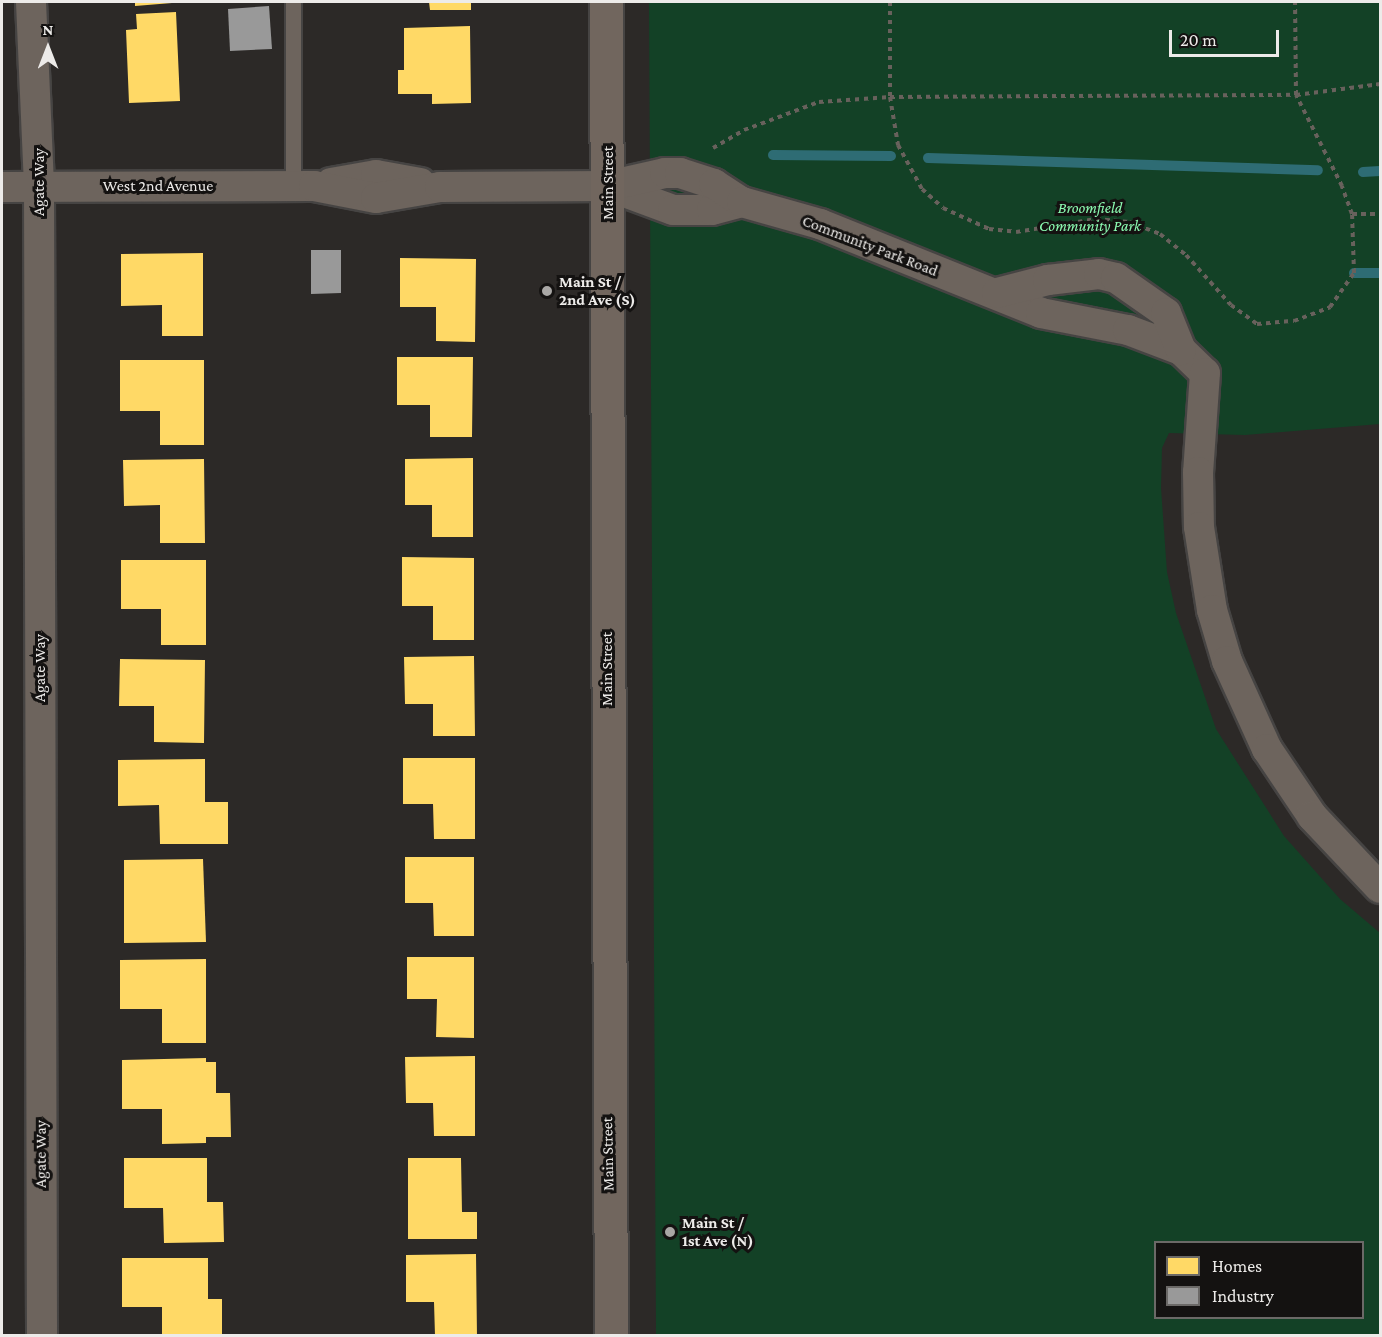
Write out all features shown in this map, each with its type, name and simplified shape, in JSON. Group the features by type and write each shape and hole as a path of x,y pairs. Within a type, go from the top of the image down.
{"main road":[{"name":"Main Street","path":"606,2 608,186 605,423 611,1335"}],"street":[{"name":"Agate Way","path":"31,2 39,187 42,1335"},
{"name":"West 2nd Avenue","path":"2,187 304,186 376,198 440,187 608,186"},
{"name":"Community Park Road","path":"608,186 673,210 712,210 742,202 820,224 997,293 1041,313 1128,330 1181,350 1205,373 1198,472 1199,527 1212,610 1227,661 1267,748 1312,816 1380,888"},
{"name":"Community Park Road","path":"997,293 1058,279 1099,274 1116,278 1166,313 1181,350"}],"lane":[{"path":"293,2 304,186"}],"path":[{"path":"890,2 890,97 898,145 922,189 943,208 989,228 1016,232 1096,219 1129,222 1160,234 1186,255 1231,305 1257,324 1294,321 1330,307 1354,273 1352,214 1342,186 1296,95 1295,2"},
{"path":"711,150 744,130 819,102 890,97 1296,95 1380,84"},
{"path":"1352,214 1380,214"}],"green space":[{"name":"Broomfield Community Park","path":"649,2 1380,2 1380,424 1245,435 1169,433 1162,448 1161,488 1167,572 1176,613 1216,729 1284,836 1340,899 1380,933 1380,1335 656,1335"}],"building: Homes":[{"path":"135,2 172,2 172,3 135,6"},
{"path":"429,2 471,2 471,10 430,10"},
{"path":"176,12 180,101 129,103 126,30 137,29 136,14"},
{"path":"470,26 471,103 432,104 432,94 398,94 398,70 404,70 404,28"},
{"path":"203,253 203,336 162,336 162,305 121,306 121,254"},
{"path":"400,258 476,259 475,342 436,341 436,307 400,307"},
{"path":"397,357 473,357 472,437 430,437 430,405 397,405"},
{"path":"120,360 204,360 204,445 160,445 160,411 120,411"},
{"path":"473,458 473,537 432,537 432,505 405,505 405,459"},
{"path":"204,459 205,543 160,543 160,505 124,506 123,460"},
{"path":"402,557 474,558 474,640 433,640 433,606 402,606"},
{"path":"121,560 206,560 206,645 161,645 161,609 121,609"},
{"path":"474,656 475,736 433,736 433,704 405,704 404,657"},
{"path":"120,659 205,660 204,743 154,742 154,706 119,706"},
{"path":"403,758 475,758 475,839 434,839 433,804 403,804"},
{"path":"205,759 205,802 228,802 228,844 160,844 159,805 118,806 118,760"},
{"path":"405,857 474,857 474,936 434,936 433,903 405,903"},
{"path":"203,859 206,942 124,943 124,860"},
{"path":"407,957 474,957 474,1038 436,1037 437,999 407,999"},
{"path":"206,959 206,1043 162,1043 162,1009 120,1009 120,960"},
{"path":"475,1056 475,1136 434,1136 433,1103 406,1103 405,1057"},
{"path":"206,1058 206,1062 216,1062 216,1093 230,1093 231,1137 206,1137 206,1143 162,1144 162,1109 122,1109 122,1060"},
{"path":"124,1158 207,1158 207,1202 223,1202 224,1242 164,1243 163,1208 124,1208"},
{"path":"408,1158 461,1158 462,1212 477,1212 477,1239 408,1239"},
{"path":"476,1254 477,1336 435,1336 434,1302 406,1302 406,1255"},
{"path":"122,1258 208,1258 208,1299 222,1299 222,1336 162,1336 162,1307 122,1307"}],"building: Industry":[{"path":"269,6 272,49 230,51 228,9"},
{"path":"311,250 341,250 341,293 311,294"}],"waterway":[{"path":"773,155 891,156"},
{"path":"928,158 1318,170"},
{"path":"1363,172 1380,171"},
{"path":"1354,273 1380,273"}],"place":[{"name":"Main St / 2nd Ave (S)","path":"547,291"},
{"name":"Main St / 1st Ave (N)","path":"670,1232"}]}
